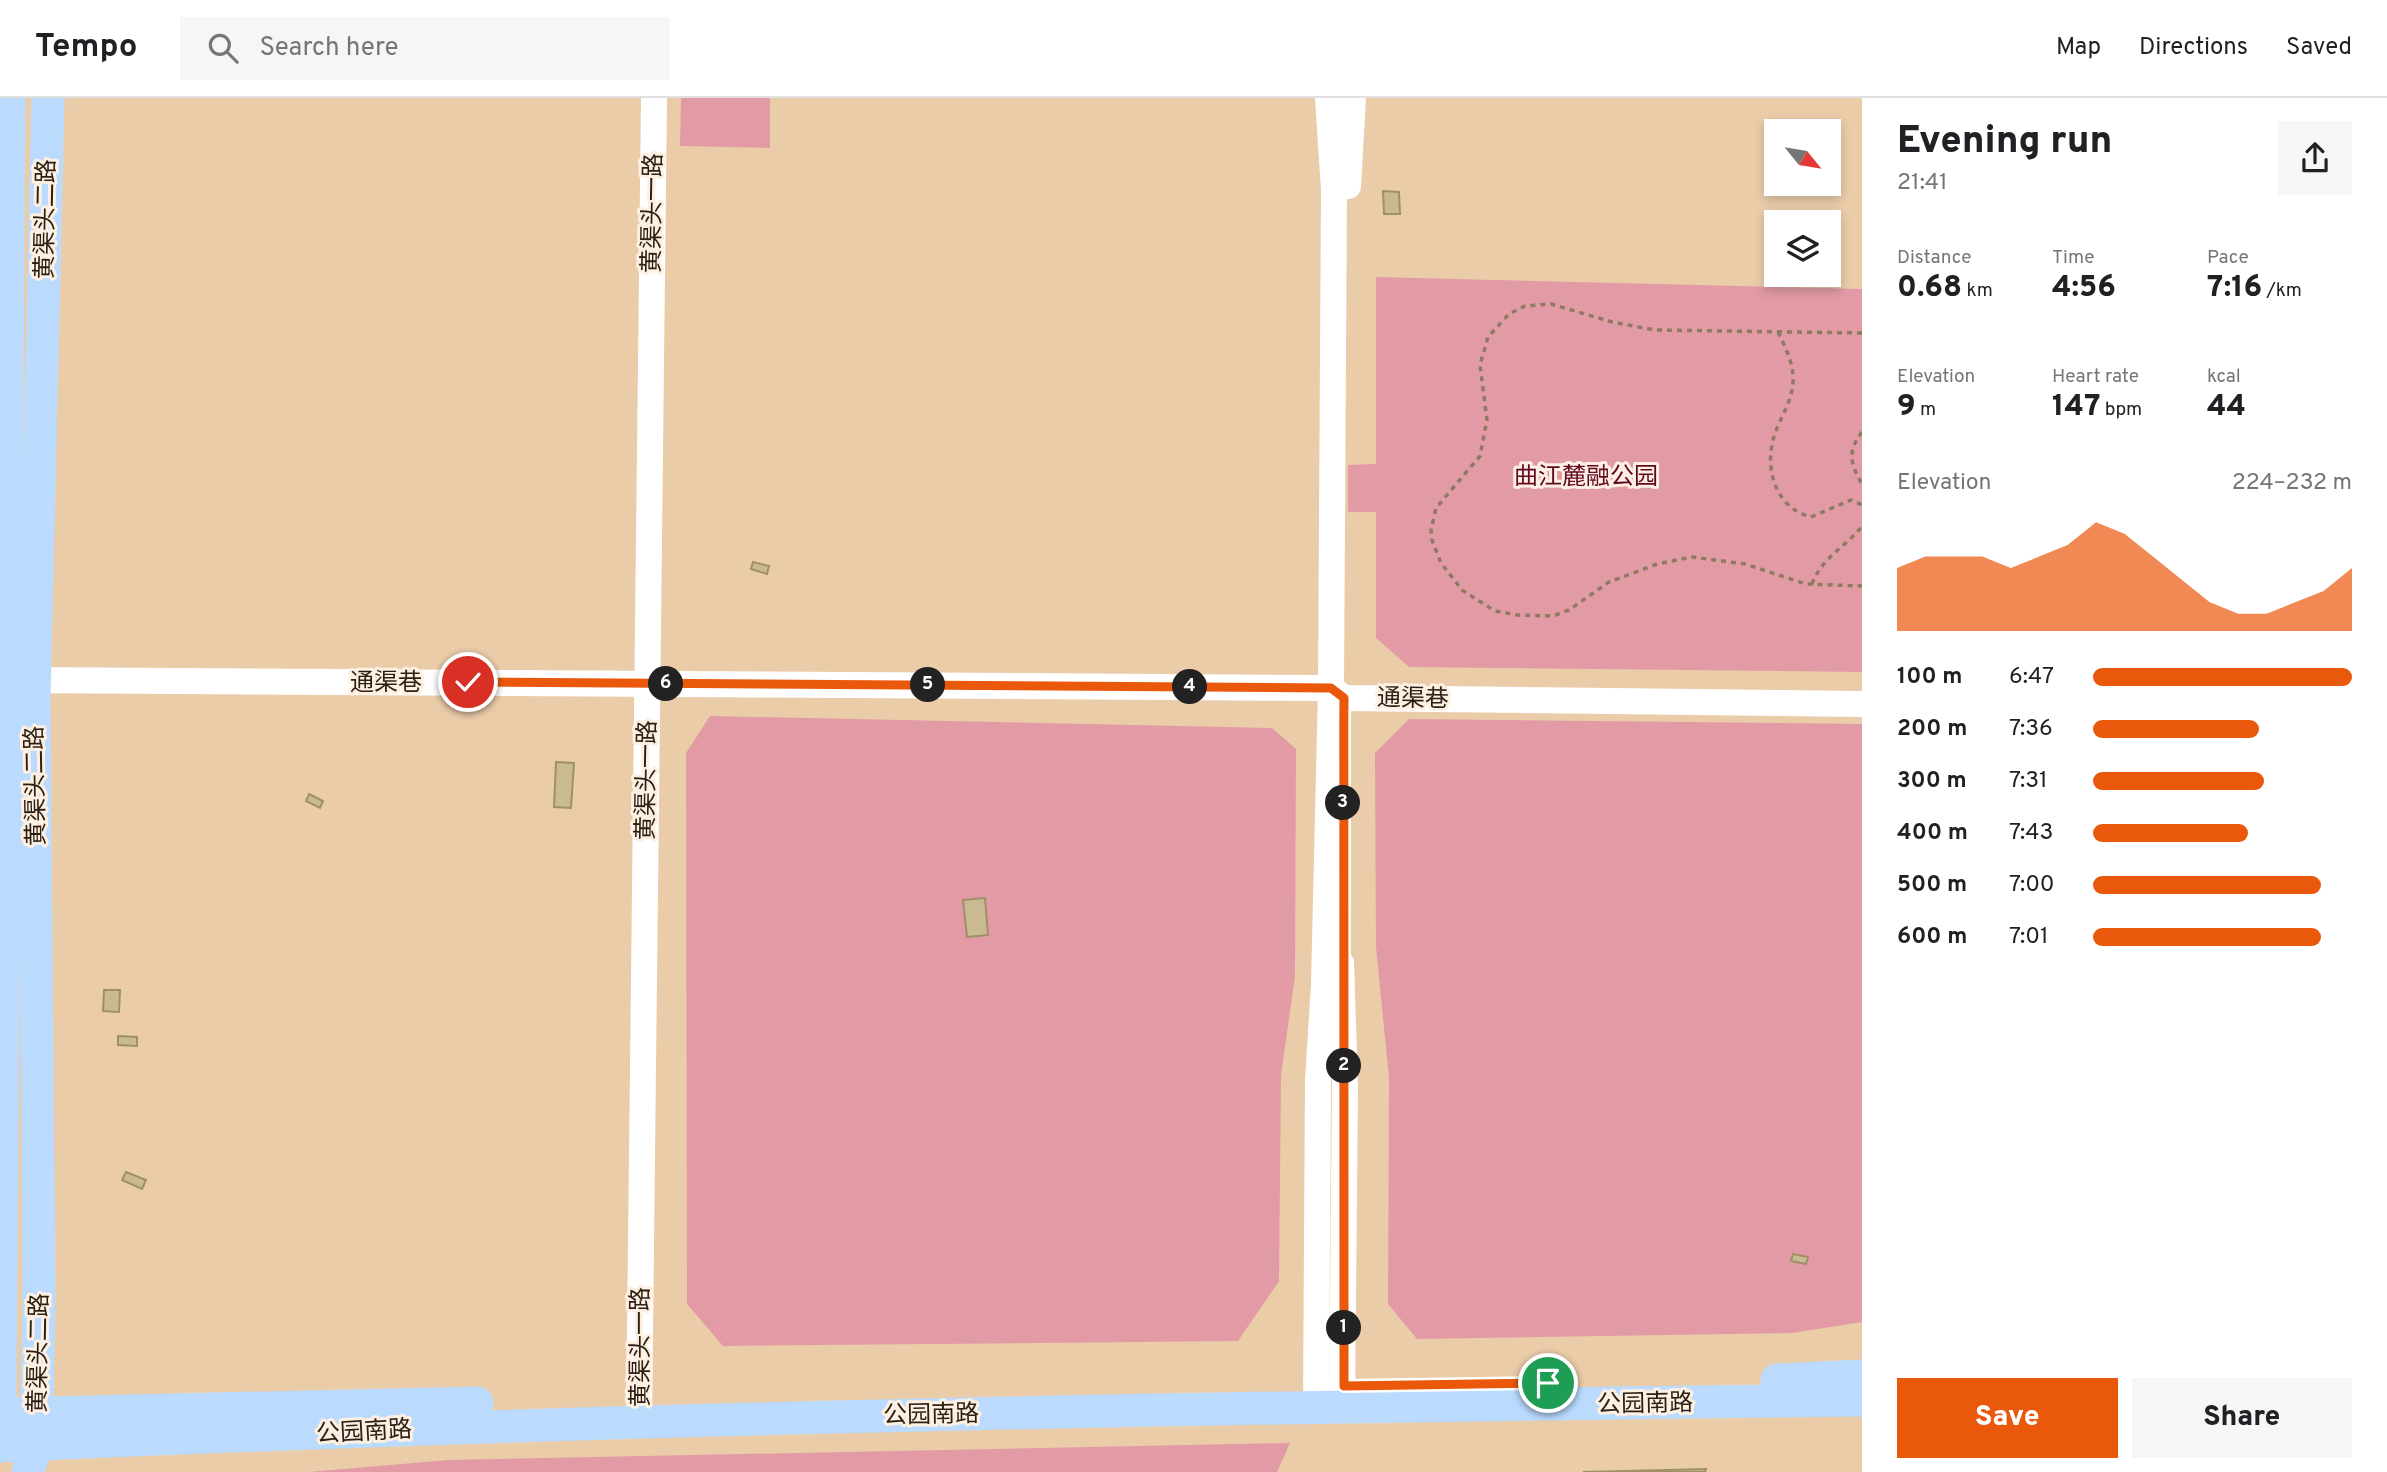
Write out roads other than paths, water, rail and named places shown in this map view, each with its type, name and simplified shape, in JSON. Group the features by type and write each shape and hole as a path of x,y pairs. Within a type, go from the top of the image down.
{"main road":[{"name":"黄渠头二路","path":"0,1397 13,680 9,98"},
{"name":"黄渠头二路","path":"33,1443 39,1284 13,680 48,98"},
{"name":"公园南路","path":"0,1446 639,1411 1329,1396 1862,1376"},
{"name":"公园南路","path":"1329,1396 1862,1401"},
{"name":"公园南路","path":"0,1414 33,1443"}],"street":[{"name":"黄渠头一路","path":"639,1411 654,98"},
{"path":"1328,98 1334,190 1337,693 1345,1084 1329,1396"},
{"path":"1337,693 1348,512 1348,184 1353,98"},
{"name":"通渠巷","path":"13,680 647,683 1862,704"}],"park label":[{"name":"曲江麓融公园","path":"1586,476"}]}
